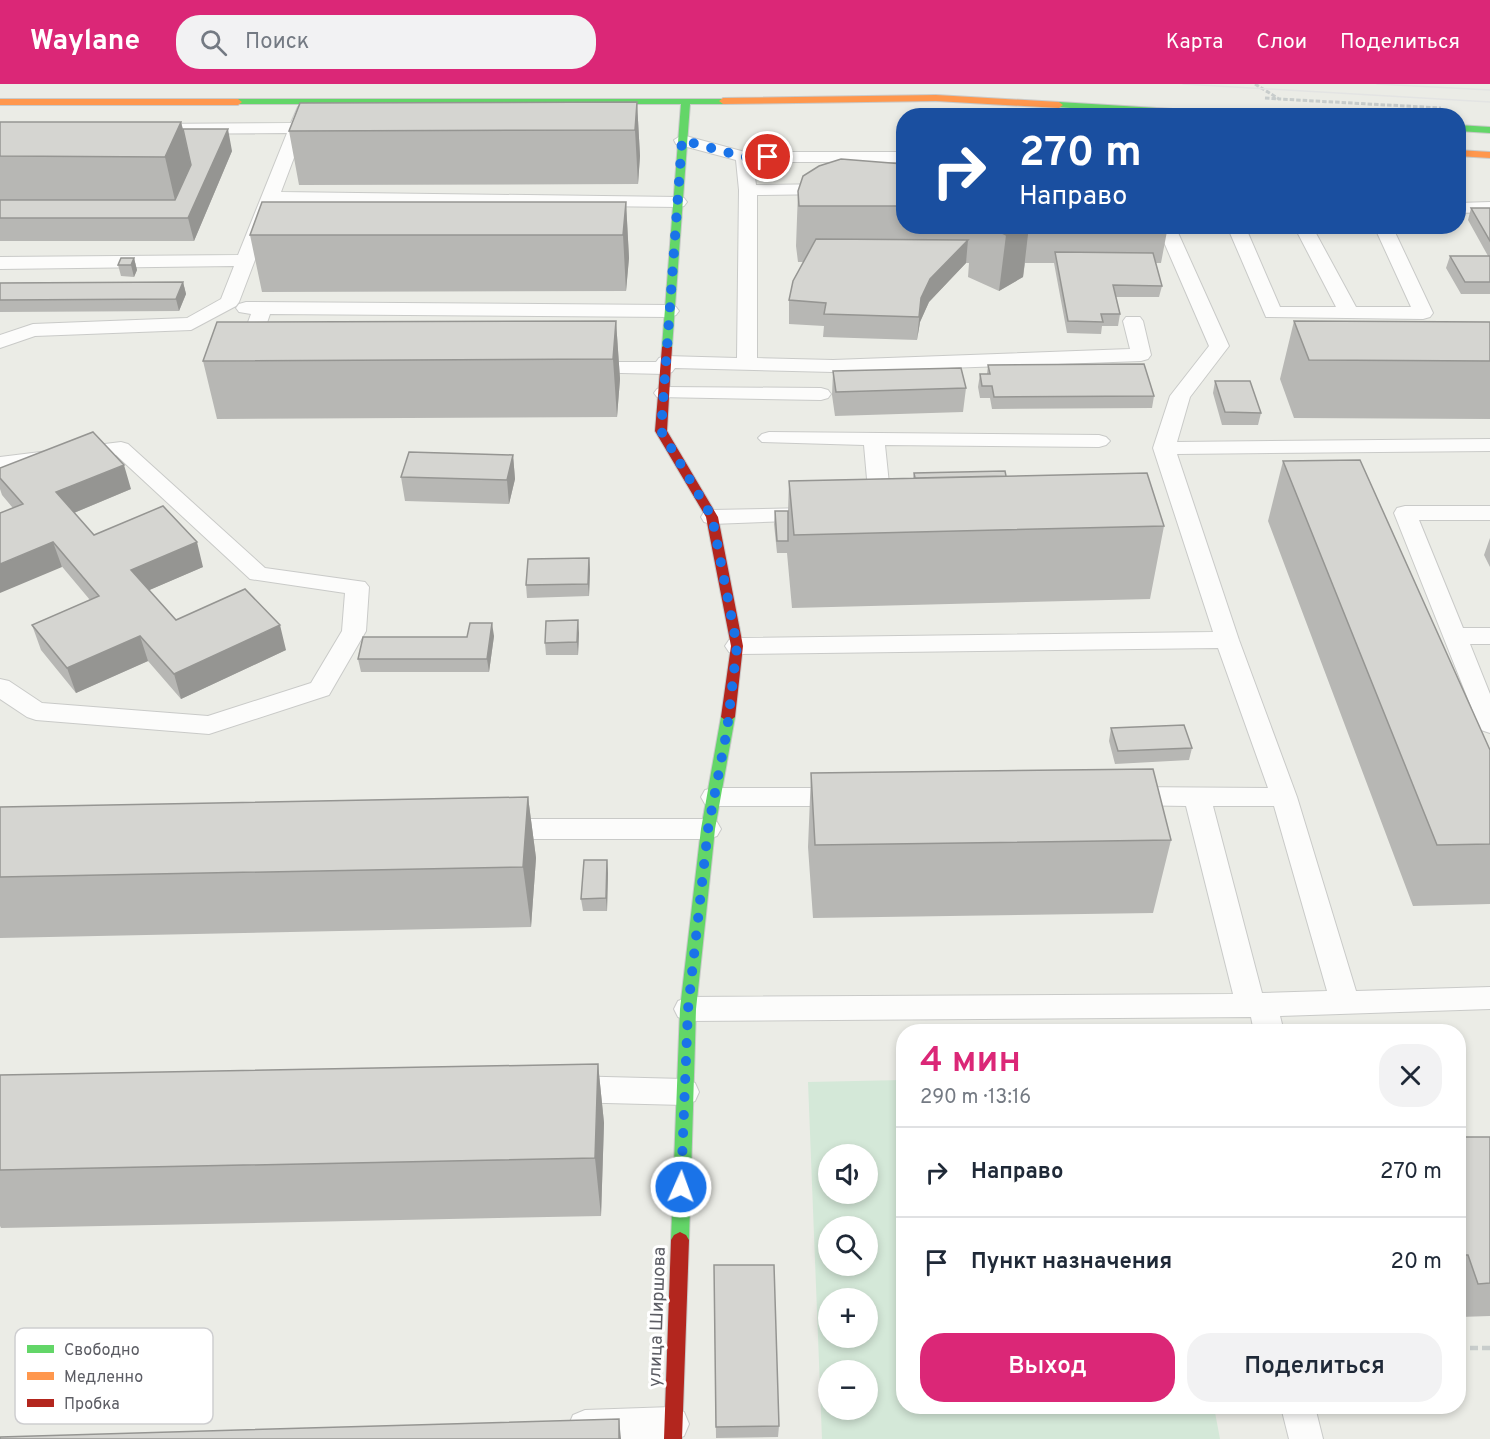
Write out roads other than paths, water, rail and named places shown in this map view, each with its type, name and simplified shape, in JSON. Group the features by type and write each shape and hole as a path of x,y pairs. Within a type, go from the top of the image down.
{"main road":[{"path":"0,102 711,101 936,98 1104,108"},
{"name":"улица Ширшова","path":"672,1432 688,1009 708,829 727,730 737,646 712,517 661,431 686,101"},
{"path":"711,101 876,113"},
{"path":"1466,128 1490,130"},
{"path":"1466,154 1490,155"}],"lane":[{"path":"0,342 33,330 191,324 229,302 308,101"},
{"path":"131,129 297,128"},
{"path":"682,140 744,157 896,157"},
{"path":"744,157 748,190 747,364"},
{"path":"748,190 896,188"},
{"path":"271,197 678,202"},
{"path":"1466,208 1490,207"},
{"path":"1170,234 1219,346 1180,396 1164,448 1173,508 1227,640 1284,797 1345,1003"},
{"path":"1239,234 1274,313 1423,313 1387,234"},
{"path":"1307,234 1349,313"},
{"path":"0,263 246,260"},
{"path":"229,302 244,308 262,309 669,311"},
{"path":"262,309 242,367 266,367"},
{"path":"561,368 747,364 833,366 1141,355 1133,321"},
{"path":"664,393 821,394"},
{"path":"769,438 1099,441"},
{"path":"874,439 881,513"},
{"path":"1164,448 1490,445"},
{"path":"0,463 121,448 258,574 357,587 354,631 320,689 209,725 36,711 0,687"},
{"path":"859,514 904,513"},
{"path":"1490,513 1405,513 1490,724"},
{"path":"712,517 825,514"},
{"path":"1454,636 1490,636"},
{"path":"737,646 1227,640"},
{"path":"1106,796 1284,797"},
{"path":"1197,796 1261,1014"},
{"path":"714,797 868,797"},
{"path":"472,830 708,829"},
{"path":"688,1009 1261,1014 1345,1003 1490,998"},
{"path":"543,1088 684,1092"},
{"path":"1300,1414 1306,1439"},
{"path":"552,1429 672,1432"}],"tram line":[{"path":"1183,84 1490,102"},
{"path":"1377,84 1490,90"}]}
